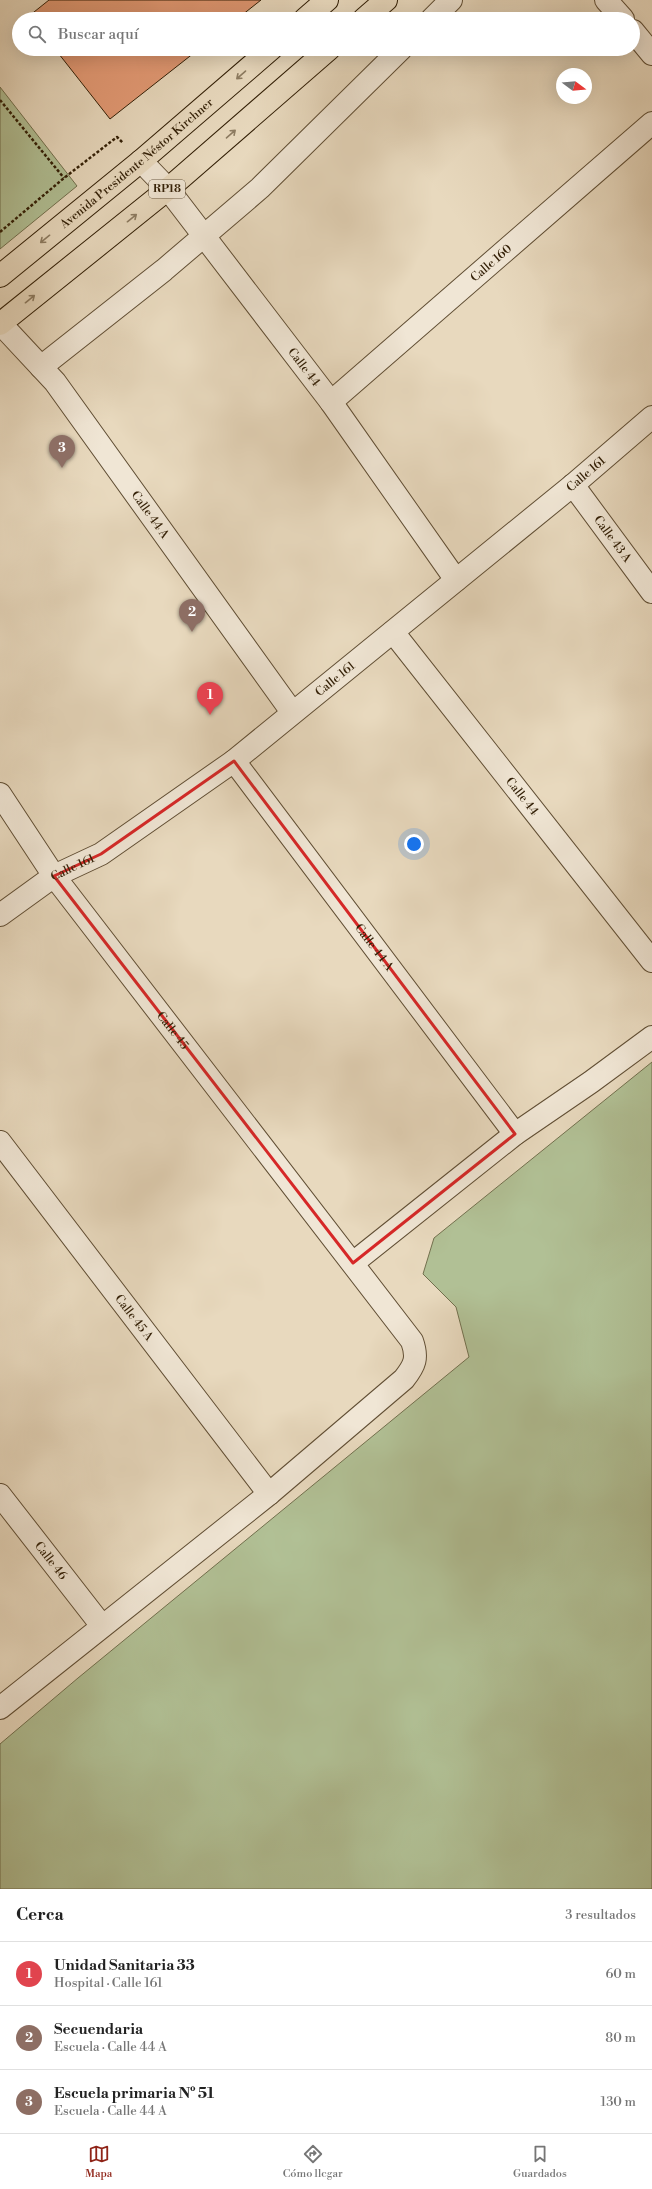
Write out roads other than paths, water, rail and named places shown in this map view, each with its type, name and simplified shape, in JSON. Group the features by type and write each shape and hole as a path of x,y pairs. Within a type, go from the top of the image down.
{"main road":[{"path":"313,12 327,0"},
{"path":"372,12 386,0"},
{"name":"Avenida Presidente Néstor Kirchner","path":"0,276 141,161 263,56"},
{"name":"RP18","path":"0,324 168,189 321,56"}],"street":[{"path":"439,12 451,0"},
{"path":"606,0 616,12"},
{"path":"640,39 652,54"},
{"path":"41,367 204,236 260,188 394,56"},
{"name":"Calle 160","path":"331,402 652,124"},
{"name":"Calle 44","path":"141,161 168,189 331,402 456,580"},
{"name":"Calle 44 A","path":"0,324 55,382 292,712"},
{"name":"Calle 161","path":"0,915 54,876 101,854 234,761 292,712 394,632 573,485 652,417"},
{"name":"Calle 43 A","path":"573,485 652,592"},
{"name":"Calle 44","path":"394,632 652,961"},
{"name":"Calle 44 A","path":"234,761 515,1134"},
{"name":"Calle 45","path":"0,794 54,876 412,1340 416,1354 412,1369 404,1379 269,1494 0,1708"},
{"path":"353,1263 515,1134 591,1082 652,1037"},
{"name":"Calle 45 A","path":"0,1142 269,1494"},
{"name":"Calle 46","path":"0,1495 102,1626"}],"place":[{"name":"Escuela primaria Nº 51","path":"62,468"},
{"name":"Secuendaria","path":"192,632"},
{"name":"Unidad Sanitaria 33","path":"210,715"}]}
